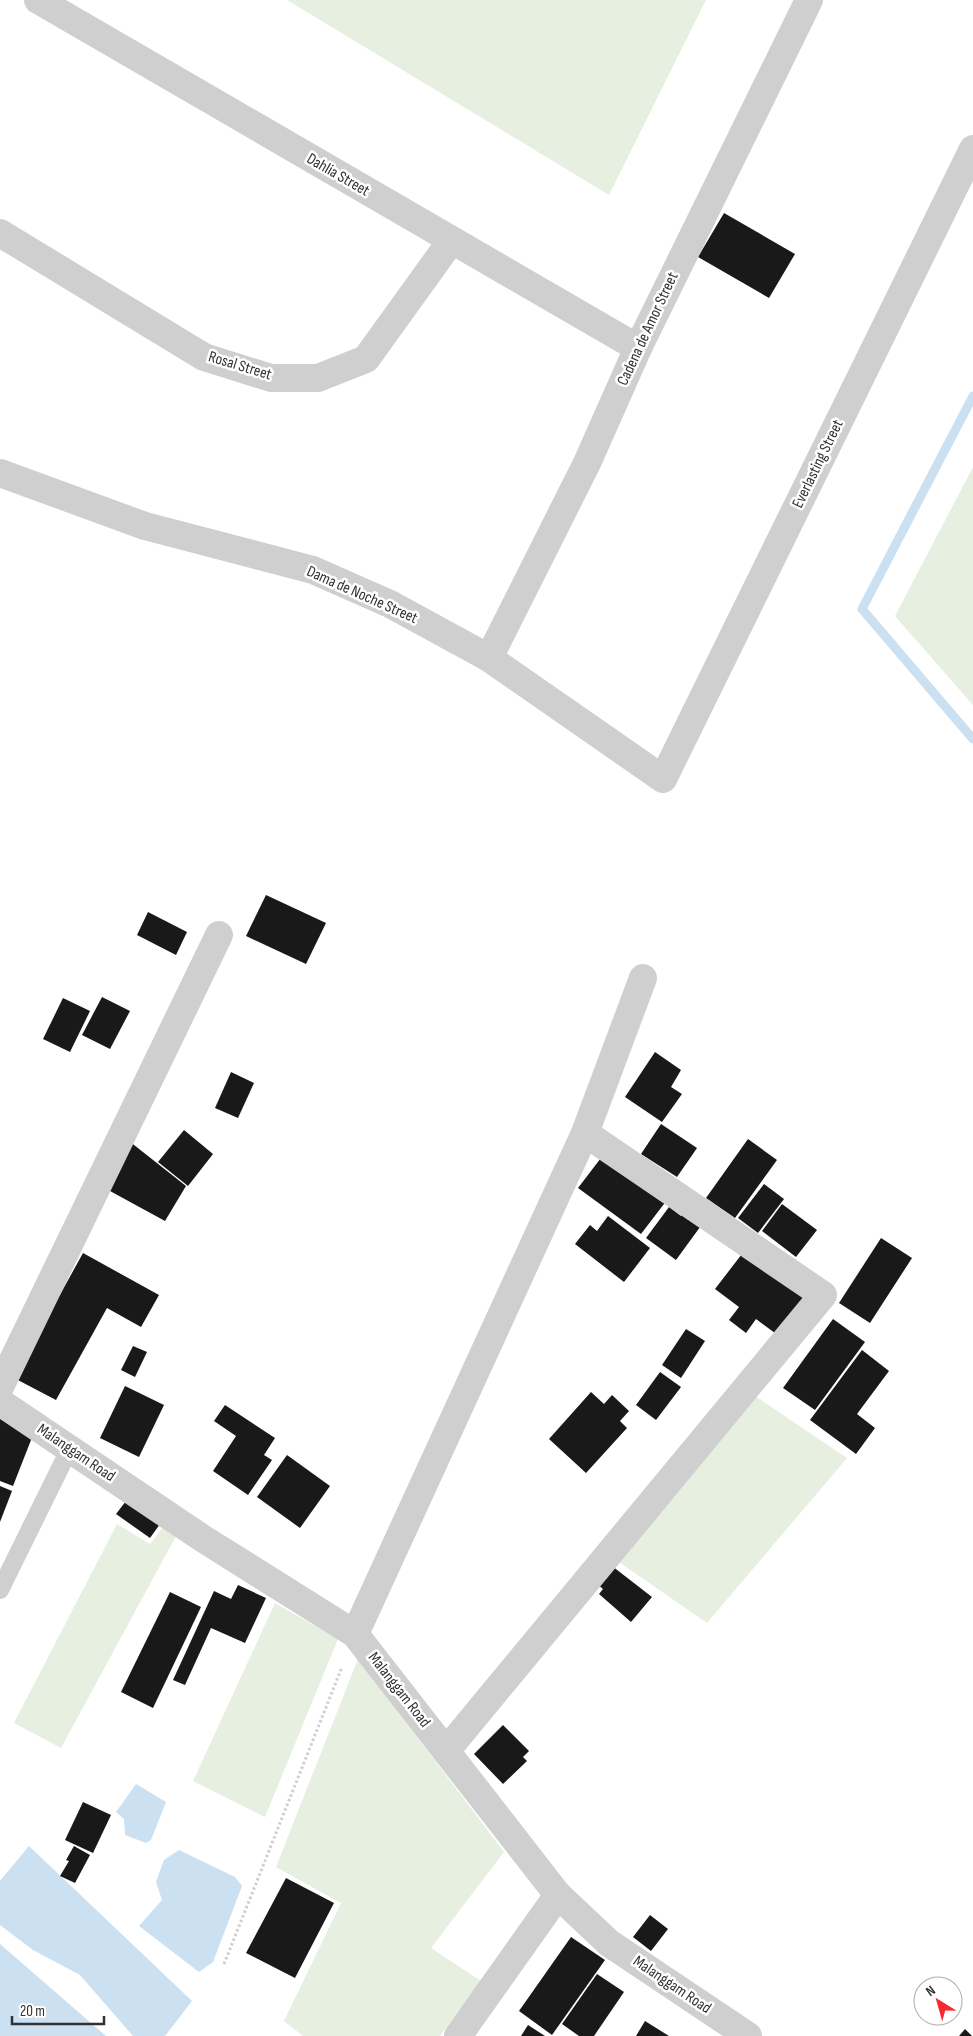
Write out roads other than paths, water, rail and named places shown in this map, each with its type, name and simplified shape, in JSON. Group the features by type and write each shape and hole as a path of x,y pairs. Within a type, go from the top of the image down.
{"street":[{"name":"Dahlia Street","path":"38,0 638,348"},
{"name":"Cadena de Amor Street","path":"489,658 587,463 638,348 809,0"},
{"name":"Everlasting Street","path":"663,779 973,149"},
{"name":"Rosal Street","path":"0,233 204,356 271,378 318,378 366,359 451,241"},
{"name":"Dama de Noche Street","path":"0,473 145,526 313,570 390,604 489,658 663,779"},
{"path":"0,1387 219,935"},
{"path":"355,1634 585,1133 643,978"},
{"path":"446,1751 823,1295 585,1133"},
{"name":"Malanggam Road","path":"0,1402 202,1538 355,1634 558,1895 609,1943 748,2036"},
{"path":"458,2036 558,1895"}],"lane":[{"path":"0,1590 70,1448"}],"water":[{"path":"136,1784 166,1802 151,1840 146,1843 125,1835 124,1819 116,1812"},
{"path":"29,1846 192,2001 165,2036 133,2036 80,1975 33,1950 0,1925 0,1881"},
{"path":"179,1850 235,1877 242,1886 213,1962 199,1972 139,1926 162,1900 156,1882 164,1860"},
{"path":"0,1944 106,2036 0,2036"}],"waterway":[{"path":"973,396 862,609 973,739"}]}
